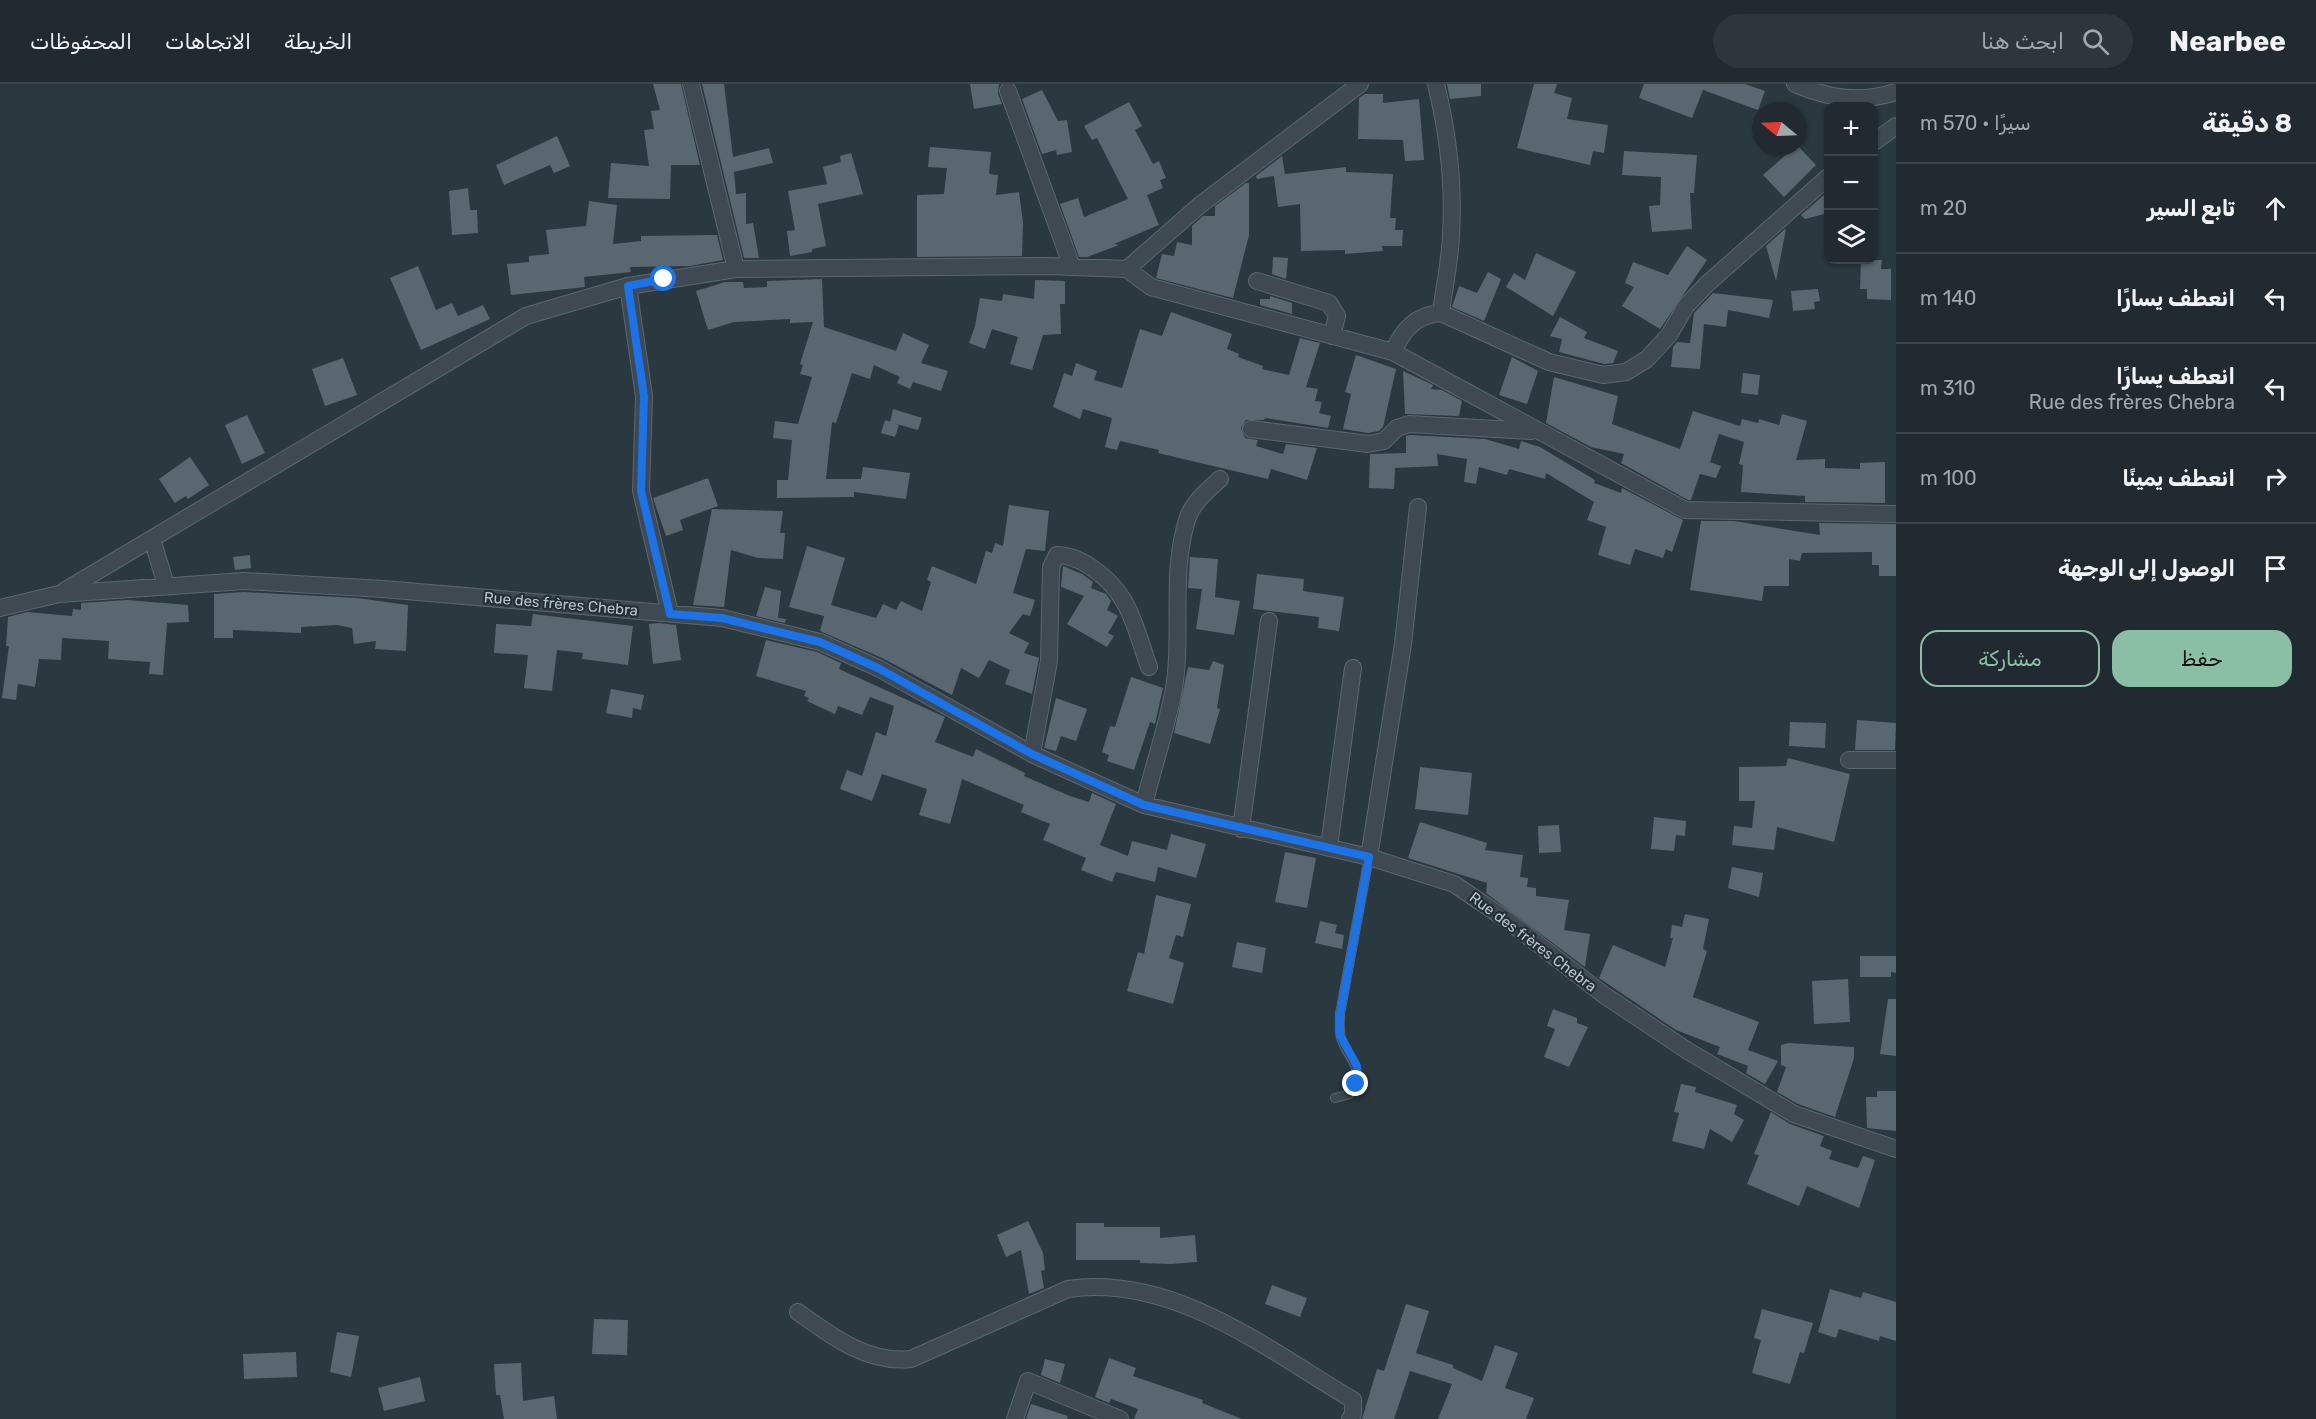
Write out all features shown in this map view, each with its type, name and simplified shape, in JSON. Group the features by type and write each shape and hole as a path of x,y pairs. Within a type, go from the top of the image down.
{"street":[{"path":"691,84 736,269"},
{"path":"1127,269 1200,205 1360,84"},
{"path":"1436,84 1445,123 1452,208 1451,238 1441,314"},
{"path":"1795,84 1822,95 1851,100 1896,92"},
{"path":"1008,91 1072,267"},
{"path":"1878,139 1896,126"},
{"path":"1393,352 1401,334 1414,321 1430,314 1441,314 1550,362 1603,375 1626,372 1647,359 1669,335 1686,306 1707,284 1824,181"},
{"path":"59,594 526,316 628,286 736,269 1072,267 1127,269 1150,287 1393,352 1684,510 1896,514"},
{"path":"1257,281 1329,303 1337,316 1332,336"},
{"path":"628,286 644,396 641,491 670,614"},
{"path":"1251,429 1368,444 1384,441 1397,428 1409,424 1538,432"},
{"path":"1144,805 1173,694 1182,543 1188,516 1199,498 1220,479"},
{"path":"1369,857 1403,644 1418,507"},
{"path":"152,539 166,585"},
{"path":"1032,754 1049,661 1050,567 1057,555 1067,555 1107,578 1126,601 1149,667"},
{"name":"Rue des frères Chebra","path":"0,608 59,594 244,581 372,588 722,618 820,642 878,668 1032,754 1144,805 1369,857 1454,884 1507,920 1604,995 1688,1051 1794,1114 1896,1149"},
{"path":"1241,829 1269,621"},
{"path":"1329,847 1353,668"},
{"path":"1849,760 1896,760"},
{"path":"798,1312 825,1332 871,1356 896,1361 911,1359 1068,1289 1093,1285 1132,1290 1218,1318 1353,1400 1353,1414 1350,1419"},
{"path":"1015,1419 1028,1381 1120,1419"}],"lane":[{"path":"1335,1098 1350,1094 1356,1084 1357,1066 1340,1035 1340,1014 1369,857"}],"building":[{"path":"653,84 681,84 700,165 671,165 670,199 608,198 611,163 649,166 644,130 654,129 651,111 660,110"},
{"path":"702,84 724,84 733,157 769,148 773,163 734,172 736,194 746,193 746,224 753,223 759,258 744,258"},
{"path":"970,84 999,84 998,94 1002,104 974,109"},
{"path":"1447,84 1481,84 1481,96 1450,99"},
{"path":"1534,84 1557,84 1554,93 1572,98 1567,119 1608,125 1604,153 1593,151 1590,165 1517,148"},
{"path":"1644,84 1745,84 1765,91 1761,102 1752,102 1752,108 1703,90 1692,118 1639,98"},
{"path":"1042,90 1058,121 1067,120 1072,152 1057,155 1056,150 1042,154 1022,99"},
{"path":"1365,94 1383,94 1383,103 1419,99 1424,160 1405,161 1403,140 1358,139 1359,98"},
{"path":"1129,102 1142,126 1135,130 1153,164 1159,161 1166,178 1160,180 1163,188 1147,195 1159,225 1114,244 1119,245 1087,257 1079,257 1060,204 1078,198 1084,217 1128,199 1097,138 1092,140 1084,126"},
{"path":"557,136 570,166 554,173 550,165 504,185 496,165"},
{"path":"930,147 991,152 989,174 998,175 996,195 1019,192 1023,222 1022,256 917,257 917,195 944,194 947,168 928,167"},
{"path":"1624,151 1697,155 1694,193 1690,193 1692,229 1652,232 1649,206 1660,205 1661,177 1622,175"},
{"path":"851,153 863,194 818,204 826,246 812,249 812,252 790,256 787,231 795,230 788,191 827,184 823,167 841,162 840,156"},
{"path":"1806,154 1816,165 1784,197 1763,175 1785,156"},
{"path":"1282,156 1285,174 1277,175 1346,167 1346,172 1393,174 1390,218 1396,218 1395,230 1403,230 1402,246 1382,246 1383,251 1345,254 1345,250 1301,251 1300,204 1278,207 1274,176 1257,179 1256,176"},
{"path":"1249,183 1249,235 1233,298 1156,278 1162,254 1174,256 1177,242 1192,245 1192,226 1203,216 1215,216 1215,206"},
{"path":"468,188 470,210 477,210 478,233 452,235 449,191"},
{"path":"1824,195 1824,214 1805,219 1801,215"},
{"path":"589,201 617,205 613,244 641,241 641,236 717,235 723,260 690,266 630,267 631,272 584,277 585,287 511,295 507,264 529,262 529,256 549,254 546,230 586,226"},
{"path":"1786,229 1776,281 1766,246"},
{"path":"1687,246 1707,260 1660,329 1622,306 1634,287 1625,283 1633,262 1668,275"},
{"path":"1536,253 1576,272 1553,316 1506,287 1514,273 1525,280"},
{"path":"1273,257 1288,258 1286,279 1272,274"},
{"path":"1878,260 1882,260 1881,269 1891,269 1891,300 1867,299 1867,289 1860,289 1861,264 1878,264"},
{"path":"418,266 436,310 452,303 458,316 483,305 490,319 421,350 390,278"},
{"path":"1488,272 1501,279 1484,321 1452,307 1459,286 1477,293"},
{"path":"822,279 824,327 896,351 903,333 929,345 921,363 948,371 941,391 913,382 910,389 897,383 900,377 874,365 870,379 852,373 836,423 832,422 826,479 861,479 863,467 910,473 906,499 854,492 854,497 777,498 777,480 788,480 792,440 773,438 775,421 798,424 812,377 800,374 803,365 800,364 813,322 790,323 790,319 734,322 708,330 696,291 725,282 743,282 744,288 767,287 767,281"},
{"path":"1035,280 1065,281 1065,304 1060,304 1061,334 1043,335 1032,370 1010,364 1018,337 992,329 985,349 969,343 980,298 1002,301 1003,294 1034,299"},
{"path":"1818,289 1820,301 1814,302 1815,309 1793,311 1791,291"},
{"path":"1713,293 1773,300 1769,318 1728,310 1726,327 1704,324 1700,369 1671,367 1673,347 1677,342 1690,343 1694,313"},
{"path":"1270,296 1292,303 1292,314 1260,305 1260,299 1270,299"},
{"path":"1171,312 1232,334 1227,349 1239,354 1238,357 1263,366 1262,369 1289,375 1300,338 1320,343 1306,387 1318,389 1315,401 1322,402 1319,413 1331,416 1328,428 1265,418 1264,420 1246,420 1241,428 1245,438 1258,440 1256,446 1283,454 1286,444 1317,448 1307,480 1271,469 1268,479 1158,453 1159,450 1120,441 1117,450 1105,447 1112,418 1083,409 1080,419 1053,407 1064,373 1072,376 1076,363 1097,371 1094,380 1122,388 1140,329 1162,336"},
{"path":"1560,317 1587,332 1584,338 1618,351 1613,363 1604,364 1559,352 1562,339 1550,336"},
{"path":"1356,355 1396,369 1383,427 1379,431 1368,433 1343,429 1351,394 1345,392"},
{"path":"1512,357 1538,371 1527,404 1499,395"},
{"path":"343,358 357,395 325,406 312,369"},
{"path":"1403,371 1433,385 1431,389 1442,390 1462,401 1459,416 1405,414"},
{"path":"1743,373 1760,375 1758,395 1741,393"},
{"path":"1554,377 1618,396 1612,424 1680,449 1693,411 1740,426 1742,419 1758,423 1759,419 1779,425 1782,414 1807,421 1796,460 1825,459 1825,468 1860,469 1860,463 1885,462 1885,503 1805,502 1805,496 1741,492 1743,465 1739,464 1744,442 1719,434 1710,462 1721,466 1716,478 1700,474 1691,500 1688,500 1621,463 1624,454 1591,447 1546,423"},
{"path":"893,409 922,418 918,430 890,422"},
{"path":"247,415 265,453 242,464 225,425"},
{"path":"885,420 899,425 895,437 881,433"},
{"path":"1406,436 1485,439 1519,449 1521,441 1540,447 1595,480 1594,483 1621,493 1622,488 1683,520 1672,552 1666,549 1663,558 1635,549 1630,565 1598,555 1606,527 1587,520 1594,502 1546,473 1545,479 1509,469 1507,475 1479,467 1476,484 1464,482 1467,459 1437,454 1438,466 1395,468 1394,489 1369,488 1370,454 1406,453"},
{"path":"190,457 209,485 188,499 186,496 175,503 159,479"},
{"path":"708,478 718,506 680,520 683,530 666,536 653,498"},
{"path":"1009,505 1049,511 1045,551 1026,549 1013,593 1035,600 1030,616 1023,614 1009,633 1029,643 1024,653 1039,658 1032,694 1005,684 1010,670 989,660 979,678 961,668 952,695 882,658 820,631 824,616 789,607 807,546 845,558 831,605 876,618 883,604 896,610 901,601 922,611 931,582 927,580 932,566 976,584 986,551 992,553 995,543 1003,546"},
{"path":"712,509 783,511 780,533 785,533 783,559 758,558 731,550 724,607 693,605"},
{"path":"1701,521 1734,521 1820,535 1819,523 1896,524 1896,576 1879,576 1879,565 1872,565 1872,552 1802,553 1800,561 1789,559 1789,586 1764,586 1762,601 1690,590"},
{"path":"250,555 251,568 235,570 233,557"},
{"path":"1190,557 1218,559 1215,597 1240,601 1234,635 1196,629 1202,589 1188,588"},
{"path":"1063,566 1082,574 1093,582 1091,588 1106,594 1111,601 1107,610 1118,616 1108,633 1114,636 1107,647 1067,624 1084,596 1061,587"},
{"path":"1257,574 1304,579 1303,591 1344,597 1339,631 1318,628 1319,617 1253,609"},
{"path":"765,587 781,591 778,618 786,619 785,623 756,616"},
{"path":"244,592 357,598 408,605 406,651 375,649 376,641 354,644 352,628 337,625 301,627 301,633 233,630 233,638 214,638 214,594"},
{"path":"127,600 188,605 189,622 167,623 163,675 149,674 150,662 108,659 109,641 62,638 61,660 39,659 35,687 18,684 16,700 2,698 9,646 6,646 8,617 27,612 72,616 73,609 81,610 81,603"},
{"path":"533,614 633,626 628,665 582,659 583,653 557,650 552,691 524,688 528,655 494,653 496,624 531,626"},
{"path":"649,624 676,625 681,660 653,664"},
{"path":"766,640 817,652 841,663 839,669 945,717 935,742 973,757 976,749 1025,773 1024,776 1070,796 1089,802 1092,793 1116,804 1100,845 1128,856 1132,841 1167,850 1171,834 1206,844 1196,878 1158,867 1155,882 1116,872 1112,882 1081,870 1086,858 1043,840 1050,824 1021,812 1024,805 962,779 950,824 919,815 927,789 882,774 872,801 840,789 847,770 862,776 876,732 886,736 894,706 870,697 862,715 838,706 835,714 807,701 809,698 804,696 806,691 756,676"},
{"path":"1213,661 1224,665 1217,708 1220,709 1210,744 1174,733 1188,667 1209,670"},
{"path":"1131,677 1163,688 1155,724 1150,722 1134,770 1107,761 1109,755 1102,752 1110,726 1115,727"},
{"path":"611,689 644,695 641,710 633,708 632,718 606,713"},
{"path":"1056,698 1087,709 1076,741 1061,736 1056,751 1044,748"},
{"path":"1857,720 1896,723 1895,750 1855,750"},
{"path":"1790,722 1826,723 1825,748 1789,746"},
{"path":"1788,758 1850,774 1834,842 1777,827 1774,850 1732,845 1734,826 1752,828 1755,801 1739,801 1739,767 1786,766"},
{"path":"1420,767 1472,773 1468,815 1415,809"},
{"path":"1654,817 1686,821 1685,836 1676,835 1674,851 1651,849"},
{"path":"1420,822 1487,843 1485,850 1523,855 1520,877 1528,878 1527,887 1536,888 1536,896 1569,900 1564,930 1590,934 1585,967 1486,893 1487,883 1408,858"},
{"path":"1559,825 1561,852 1539,853 1538,826"},
{"path":"1285,852 1316,858 1307,908 1275,902"},
{"path":"1732,867 1763,873 1759,897 1728,888"},
{"path":"1156,895 1191,904 1183,937 1176,935 1169,958 1184,963 1173,1004 1127,991 1138,952 1144,954"},
{"path":"1685,914 1709,919 1703,949 1707,951 1693,997 1759,1022 1748,1050 1778,1061 1765,1084 1746,1073 1748,1066 1717,1054 1720,1047 1676,1030 1599,978 1613,945 1665,967 1673,938 1670,938 1672,925 1682,927"},
{"path":"1320,921 1337,925 1335,933 1344,935 1342,949 1315,943"},
{"path":"1237,942 1266,948 1262,973 1232,967"},
{"path":"1860,956 1896,956 1896,973 1891,972 1891,977 1860,977"},
{"path":"1848,979 1850,1022 1814,1024 1812,981"},
{"path":"1888,999 1896,999 1896,1056 1880,1054"},
{"path":"1553,1009 1577,1018 1577,1023 1588,1027 1569,1067 1544,1057 1555,1029 1547,1026"},
{"path":"1789,1043 1854,1047 1854,1058 1835,1117 1798,1104 1777,1092 1786,1067 1781,1065 1781,1045"},
{"path":"1681,1084 1696,1087 1695,1092 1737,1105 1734,1114 1744,1120 1732,1142 1710,1129 1704,1149 1672,1141 1679,1113 1674,1112"},
{"path":"1877,1091 1896,1091 1896,1131 1867,1128 1866,1097 1877,1097"},
{"path":"1771,1112 1790,1124 1824,1136 1820,1146 1832,1151 1829,1159 1858,1168 1863,1156 1875,1160 1859,1208 1807,1186 1799,1206 1747,1184 1759,1155 1754,1154"},
{"path":"1028,1221 1043,1253 1045,1270 1041,1271 1044,1288 1029,1294 1021,1250 1006,1257 997,1235"},
{"path":"1076,1223 1104,1223 1104,1227 1160,1227 1160,1238 1195,1235 1197,1262 1171,1264 1140,1263 1140,1260 1076,1260"},
{"path":"1272,1285 1307,1298 1300,1317 1265,1304"},
{"path":"1830,1289 1861,1298 1863,1292 1896,1302 1896,1341 1880,1336 1879,1341 1839,1329 1836,1338 1818,1332"},
{"path":"1406,1304 1429,1311 1416,1353 1453,1365 1453,1368 1482,1381 1495,1345 1518,1353 1505,1388 1534,1398 1526,1419 1438,1419 1452,1384 1410,1371 1394,1419 1362,1419 1377,1369 1384,1371"},
{"path":"1762,1309 1813,1323 1804,1353 1800,1352 1790,1384 1752,1373 1761,1340 1754,1338"},
{"path":"594,1319 628,1320 627,1355 592,1354"},
{"path":"337,1332 359,1336 351,1377 330,1372"},
{"path":"296,1352 297,1377 244,1379 243,1354"},
{"path":"1109,1358 1136,1368 1133,1376 1203,1400 1202,1403 1242,1419 1134,1419 1138,1409 1111,1399 1109,1403 1095,1397"},
{"path":"1045,1359 1065,1364 1060,1383 1041,1375"},
{"path":"521,1363 523,1401 554,1396 557,1419 504,1419 500,1395 496,1395 494,1364"},
{"path":"420,1377 425,1401 384,1411 378,1388"},
{"path":"1031,1404 1068,1416 1067,1419 1026,1419"}],"route":[{"path":"664,279 628,286 644,396 641,491 670,614 722,618 820,642 878,668 1032,754 1144,805 1369,857 1340,1014 1340,1035 1357,1066 1356,1084"}]}
